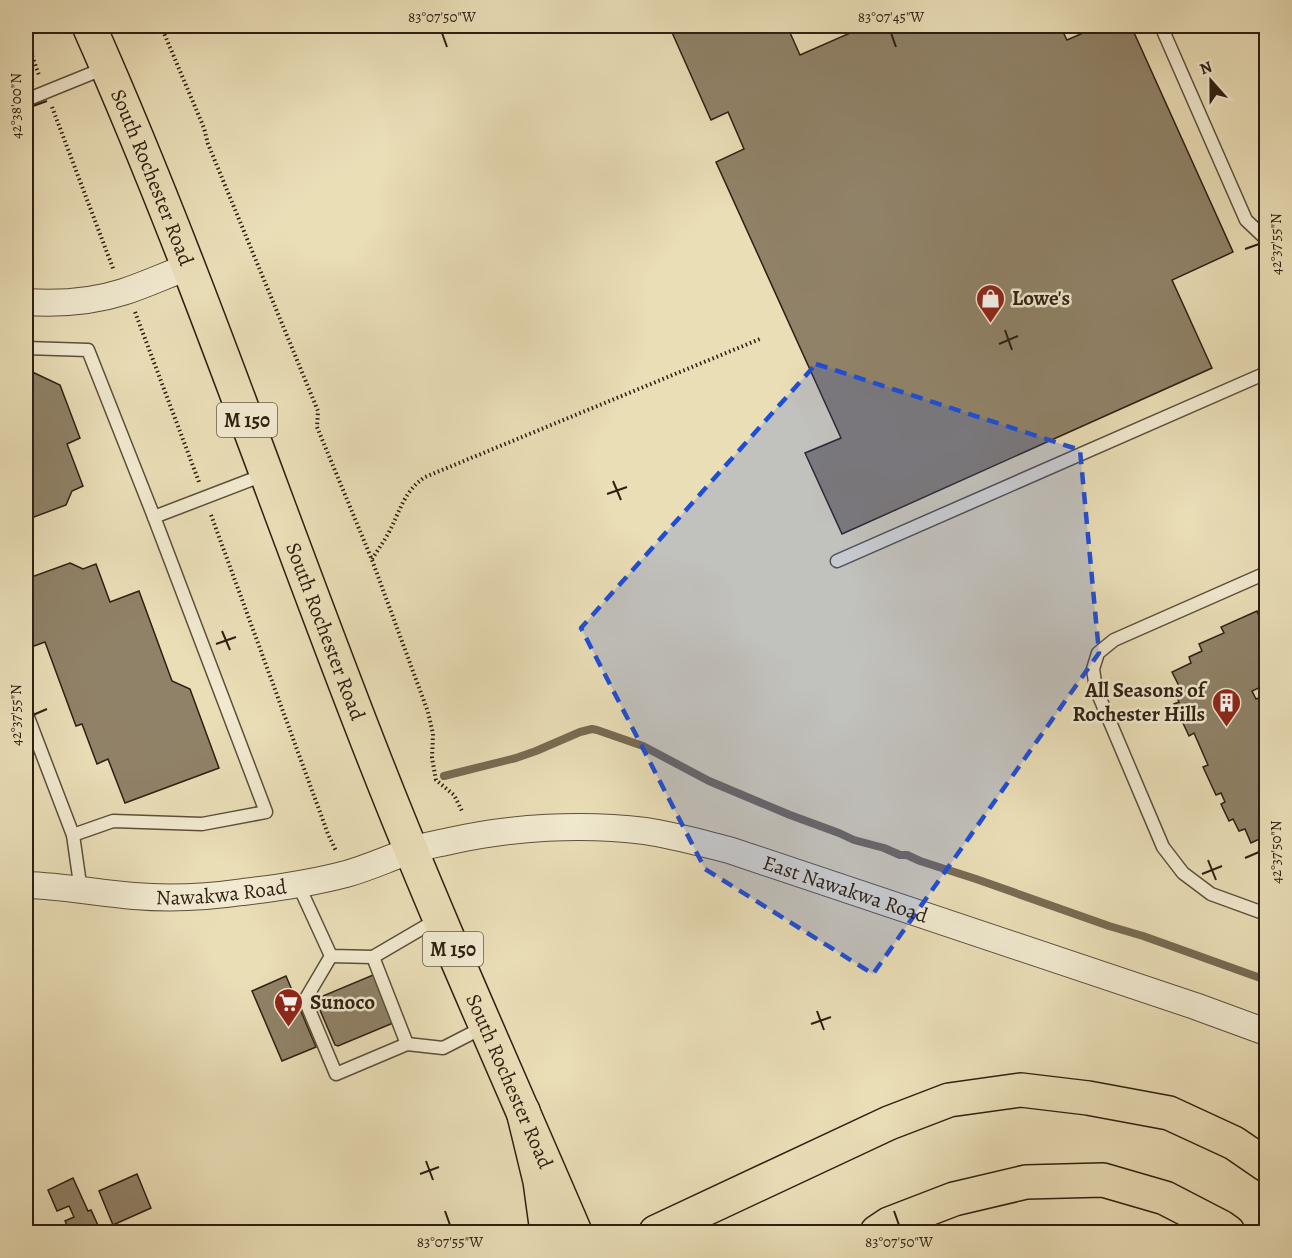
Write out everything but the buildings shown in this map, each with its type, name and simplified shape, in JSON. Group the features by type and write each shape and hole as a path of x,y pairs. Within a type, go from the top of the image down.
{"main road":[{"name":"South Rochester Road","path":"88,26 107,67 188,267 372,754 485,1026 575,1233"},
{"path":"656,1233 889,1123 949,1101 1021,1090 1088,1098 1169,1113 1234,1143 1266,1165"},
{"path":"523,1111 540,1181 547,1233"},
{"path":"877,1233 889,1224 964,1196 1026,1182 1102,1180 1165,1198 1221,1227 1228,1233"}],"street":[{"path":"26,302 76,301 100,297 123,292 188,267"},
{"name":"East Nawakwa Road","path":"411,850 473,836 549,828 612,828 683,838 729,850 893,904 1266,1032"},
{"name":"Nawakwa Road","path":"26,885 45,885 136,896 190,897 240,893 346,874 411,850"}],"lane":[{"path":"1161,26 1246,220 1266,239"},
{"path":"26,100 107,67"},
{"path":"26,348 88,350 266,812 202,824 113,821 73,835"},
{"path":"837,561 1266,373"},
{"path":"154,517 267,474"},
{"path":"1266,573 1114,640 1098,653 1093,669 1096,689 1163,847 1183,873 1211,894 1266,914"},
{"path":"26,712 73,835 81,891"},
{"path":"298,884 331,956"},
{"path":"331,956 373,957 440,918"},
{"path":"331,956 305,1000 336,1074 407,1044 443,1048 485,1026"},
{"path":"373,957 407,1044"}],"path":[{"path":"161,26 318,411 317,427 372,560 428,712 433,734 432,758 436,780 454,795 460,808"},
{"path":"26,39 109,259 123,292 135,312 328,834 339,857"},
{"path":"372,560 388,534 405,496 425,477 760,339"}],"highlighted area":[{"path":"816,364 1080,450 1099,653 873,974 705,869 581,628"}],"waterway":[{"path":"444,776 516,758 580,732 597,730 643,746 709,781 854,840 900,855 907,855 1266,980"}],"place":[{"name":"Lowe's","path":"991,324"},
{"name":"All Seasons of Rochester Hills","path":"1226,728"},
{"name":"Sunoco","path":"289,1028"}]}
